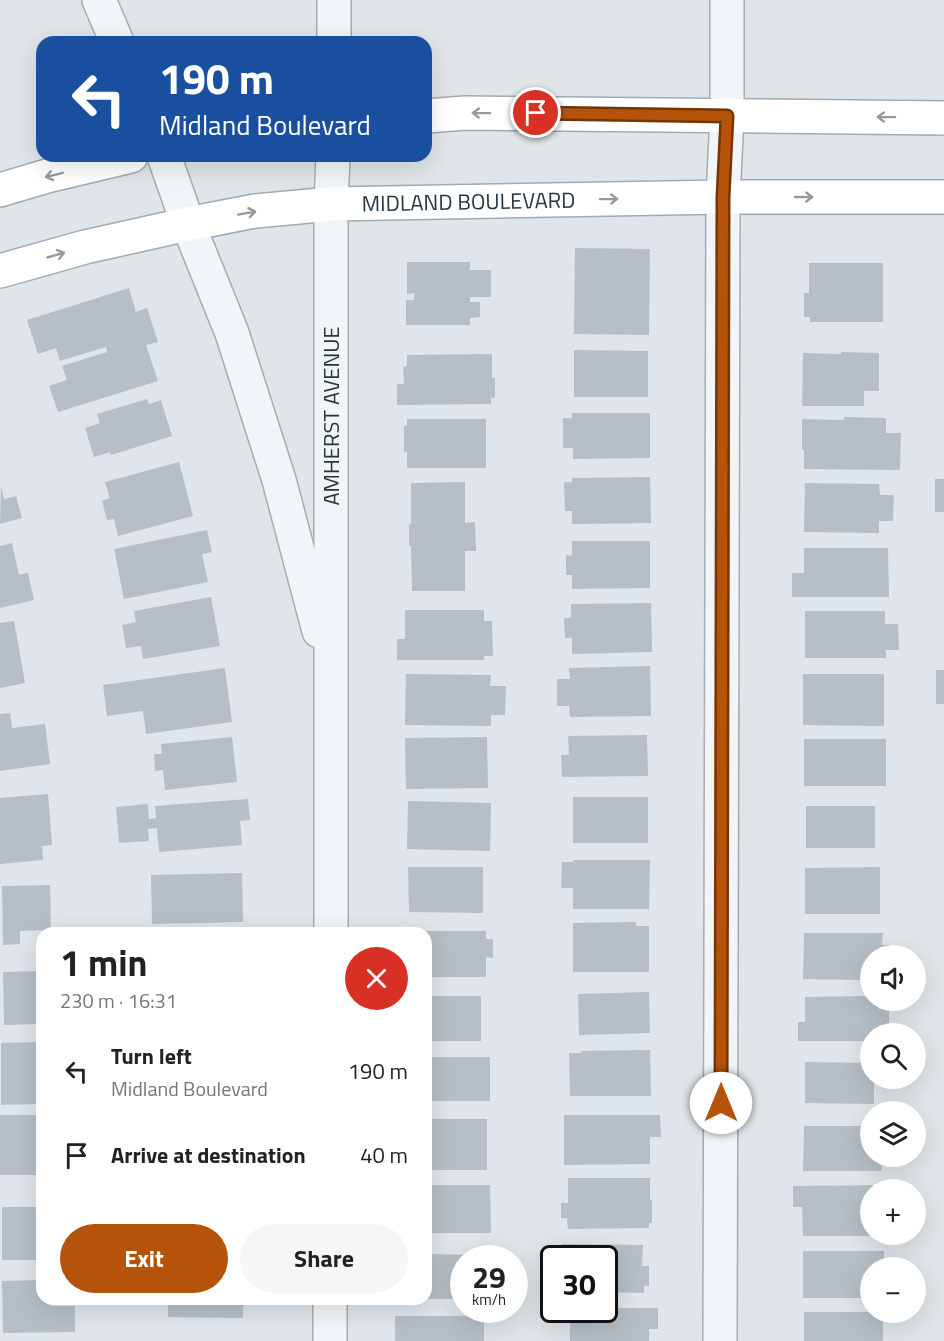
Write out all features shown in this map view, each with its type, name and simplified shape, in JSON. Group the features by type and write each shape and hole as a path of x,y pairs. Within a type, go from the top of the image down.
{"main road":[{"path":"432,115 465,112 944,118"},
{"path":"0,190 106,162"},
{"name":"MIDLAND BOULEVARD","path":"0,271 85,247 188,224 255,211 331,204 723,197 944,197"}],"street":[{"path":"99,0 114,36"},
{"path":"334,0 334,36"},
{"path":"720,1341 723,197 727,116 727,0"},
{"name":"AMHERST AVENUE","path":"166,162 188,224 232,333 272,458 331,677"},
{"name":"AMHERST AVENUE","path":"331,927 333,162"},
{"path":"330,1305 330,1341"}],"building":[{"path":"575,248 650,249 649,335 574,334"},
{"path":"407,262 470,262 470,270 491,270 491,297 470,297 470,302 480,302 480,317 470,318 470,325 406,325 406,300 414,300 414,293 407,294"},
{"path":"809,263 883,263 883,322 810,322 810,317 804,317 804,293 809,293"},
{"path":"129,288 136,312 147,308 158,342 146,345 158,381 58,412 49,386 67,380 62,366 107,352 106,347 60,361 56,348 38,354 27,320"},
{"path":"574,350 648,351 648,397 574,397"},
{"path":"841,352 879,353 879,391 864,391 864,406 802,406 803,353 841,354"},
{"path":"492,354 495,398 491,398 491,404 397,405 397,384 404,384 403,367 407,366 407,355"},
{"path":"147,399 149,404 161,400 172,436 111,455 110,452 94,457 85,428 100,423 97,414"},
{"path":"572,413 650,413 650,458 573,459 573,448 563,448 563,418 572,418"},
{"path":"844,417 886,418 886,433 901,433 900,470 804,469 802,419 844,420"},
{"path":"407,419 486,419 486,468 407,468 407,452 404,452 404,426 407,426"},
{"path":"179,462 193,516 118,536 114,519 107,520 102,501 110,498 105,482"},
{"path":"650,477 651,523 572,524 572,511 565,511 564,482 572,482 572,478"},
{"path":"935,479 944,479 944,512 935,512"},
{"path":"465,482 465,523 475,522 476,551 465,551 465,591 412,591 411,546 409,546 411,483"},
{"path":"805,483 879,484 880,495 894,495 893,521 879,521 879,533 804,532"},
{"path":"1,486 4,499 16,496 22,518 0,524"},
{"path":"207,530 212,552 202,554 208,582 124,599 114,549"},
{"path":"572,541 650,541 650,588 572,589 572,575 566,575 566,555 572,556"},
{"path":"12,543 19,575 28,573 34,600 0,608 0,546"},
{"path":"804,548 888,548 889,597 792,597 792,573 804,573"},
{"path":"211,597 220,646 143,659 141,646 126,648 122,625 136,622 134,611"},
{"path":"651,603 652,652 572,654 572,638 565,638 564,618 571,618 571,604"},
{"path":"405,610 484,610 484,621 492,621 493,656 484,656 484,660 397,660 397,639 405,639"},
{"path":"805,611 885,611 885,624 898,624 899,650 886,650 886,658 805,658"},
{"path":"14,621 25,683 0,688 0,623"},
{"path":"650,666 651,716 570,717 569,706 557,706 557,679 570,679 569,668"},
{"path":"225,668 232,722 146,734 143,711 107,716 103,685"},
{"path":"936,670 944,670 944,704 936,704"},
{"path":"406,674 491,675 490,686 506,686 505,715 491,715 491,726 405,725"},
{"path":"803,674 884,674 884,726 803,725"},
{"path":"10,713 12,728 45,724 50,764 0,771 0,714"},
{"path":"647,735 648,776 562,777 561,755 569,755 568,736"},
{"path":"232,737 237,782 165,790 163,770 155,771 154,754 162,754 161,744"},
{"path":"487,737 488,788 406,789 405,738"},
{"path":"804,739 886,739 886,786 804,786"},
{"path":"48,794 52,845 42,846 43,860 0,864 0,798"},
{"path":"573,797 648,797 648,843 573,843"},
{"path":"248,799 250,820 240,821 242,845 159,852 157,828 148,829 149,841 119,843 116,807 148,804 149,819 156,818 155,806"},
{"path":"408,801 491,803 490,851 407,849"},
{"path":"806,806 875,806 875,848 806,848"},
{"path":"573,860 650,860 649,909 573,909 573,888 561,888 562,862 573,862"},
{"path":"408,867 483,867 483,913 409,912"},
{"path":"880,867 880,914 805,914 805,868"},
{"path":"242,873 243,922 152,924 151,875"},
{"path":"50,885 51,927 36,927 36,930 20,931 20,944 3,945 2,886"},
{"path":"636,922 636,926 649,926 649,972 573,972 573,923"},
{"path":"432,931 486,931 486,939 493,939 493,958 486,957 486,977 432,977"},
{"path":"804,933 883,933 882,945 860,945 860,980 803,979"},
{"path":"36,971 36,1024 4,1025 3,972"},
{"path":"649,992 650,1033 579,1035 578,994"},
{"path":"432,996 481,996 481,1041 432,1041"},
{"path":"860,996 860,1011 889,1011 889,1023 860,1023 860,1041 798,1041 798,1022 805,1022 805,997"},
{"path":"36,1042 36,1104 1,1105 1,1043"},
{"path":"650,1050 651,1096 570,1096 569,1053"},
{"path":"432,1057 490,1057 490,1101 432,1101"},
{"path":"805,1062 860,1063 860,1089 874,1089 874,1101 860,1101 860,1104 805,1103"},
{"path":"0,1115 36,1115 36,1175 0,1175"},
{"path":"564,1115 660,1115 661,1137 650,1137 650,1164 564,1165"},
{"path":"432,1119 487,1119 487,1170 432,1170"},
{"path":"804,1126 860,1126 860,1167 882,1167 882,1171 803,1171"},
{"path":"568,1178 650,1178 652,1223 649,1223 649,1228 568,1229 567,1218 561,1218 561,1203 568,1203"},
{"path":"432,1185 490,1185 491,1233 432,1233"},
{"path":"860,1185 860,1236 803,1236 802,1207 793,1207 793,1186"},
{"path":"2,1207 36,1207 36,1260 2,1260"},
{"path":"562,1244 643,1245 642,1266 649,1266 649,1286 644,1286 644,1293 618,1292 618,1245"},
{"path":"803,1251 884,1251 884,1257 860,1257 860,1298 803,1298"},
{"path":"432,1254 450,1254 450,1299 432,1299"},
{"path":"36,1280 36,1305 75,1306 75,1332 3,1333 2,1281"},
{"path":"168,1305 243,1305 243,1318 168,1317"},
{"path":"618,1308 658,1308 658,1329 649,1329 649,1341 570,1341 570,1323 618,1323"},
{"path":"804,1312 860,1312 860,1323 883,1323 883,1341 804,1341"},
{"path":"395,1316 450,1316 450,1323 484,1323 484,1341 395,1341"}],"route":[{"path":"536,113 727,116 723,197 721,1103"}]}
